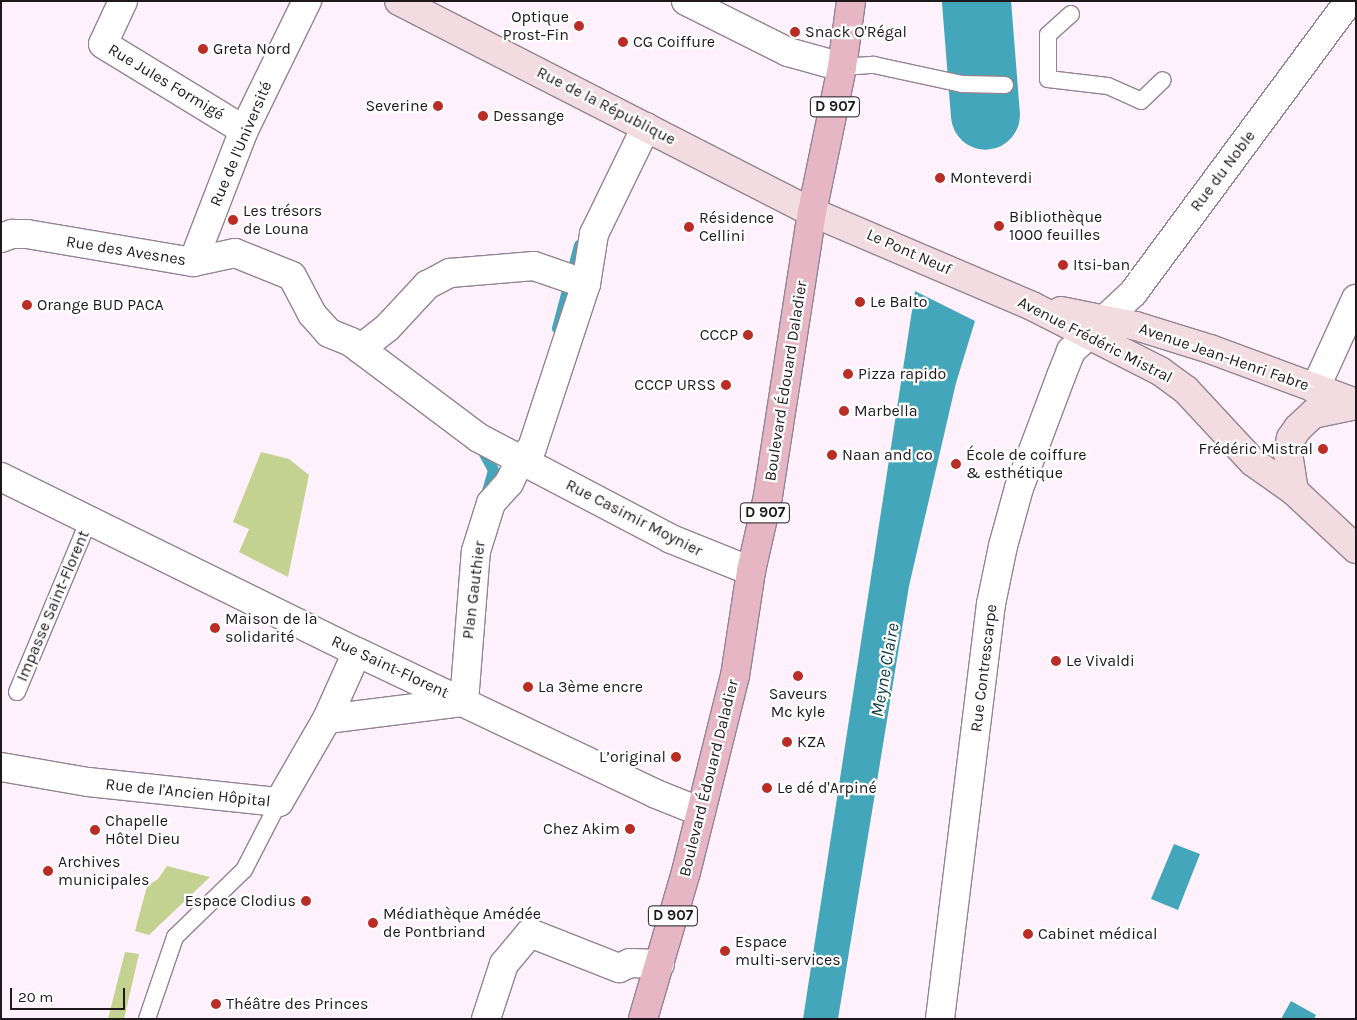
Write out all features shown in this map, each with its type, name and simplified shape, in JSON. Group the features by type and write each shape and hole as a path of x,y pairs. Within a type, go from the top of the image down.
{"main road":[{"name":"Rue de la République","path":"399,1 812,212"},
{"name":"Boulevard Édouard Daladier","path":"643,1019 660,964 701,812 735,676 751,572 768,496 812,212 842,67 850,1"},
{"name":"Le Pont Neuf","path":"812,212 1004,294"},
{"name":"Avenue Frédéric Mistral","path":"1004,294 1032,306 1096,326 1181,384 1253,462 1294,491 1356,549"},
{"name":"Avenue Jean-Henri Fabre","path":"1096,326 1210,349 1356,404"},
{"path":"1294,491 1288,453 1291,438 1298,428 1313,414 1356,404"}],"street":[{"name":"Rue Jules Formigé","path":"123,1 102,44 244,130"},
{"name":"Rue de l'Université","path":"193,262 244,130 307,1"},
{"name":"Rue du Noble","path":"1096,326 1133,293 1349,1"},
{"path":"689,2 788,52 842,67"},
{"name":"Plan Gauthier","path":"464,702 476,551 491,504 509,483 520,460 532,448 586,284 594,234 646,127"},
{"name":"Rue des Avesnes","path":"2,238 27,234 193,262 235,253 292,276 312,314 329,333 360,349 479,438 520,460"},
{"path":"360,349 387,328 427,285 450,272 534,266 586,284"},
{"path":"1315,389 1356,299"},
{"name":"Rue Contrescarpe","path":"940,1019 991,604 1003,546 1020,488 1071,351 1096,326"},
{"name":"Rue Casimir Moynier","path":"520,460 671,540 751,572"},
{"name":"Rue Saint-Florent","path":"1,477 357,652 656,794 701,812"},
{"name":"Rue de l'Ancien Hôpital","path":"1,768 88,782 279,802 327,718 357,652"},
{"path":"327,718 464,702"},
{"path":"486,1019 504,964 530,933 619,968 630,963 660,964"}],"lane":[{"path":"1071,14 1048,35 1048,79 1108,86 1141,101 1163,80"},
{"path":"842,67 874,65 962,84 1004,85"},
{"name":"Impasse Saint-Florent","path":"17,692 90,520"},
{"path":"147,1019 175,937 244,870 279,802"}],"green space":[{"path":"261,452 289,459 309,475 288,577 239,552 249,529 233,522"},
{"path":"167,866 210,877 149,935 135,931 147,886 158,879"},
{"path":"125,952 139,954 124,1019 108,1019"}],"water":[{"path":"915,291 975,321 956,383 909,586 838,1019 803,1019"},
{"path":"1174,844 1200,854 1178,910 1151,899"},
{"path":"1291,1001 1316,1015 1314,1019 1281,1019"}],"waterway":[{"name":"Meyne Claire","path":"976,1 985,115"},
{"path":"557,328 579,245"},
{"path":"481,448 493,470 486,494"}],"place":[{"name":"Optique Prost-Fin","path":"579,26"},
{"name":"Snack O'Régal","path":"795,32"},
{"name":"CG Coiffure","path":"623,42"},
{"name":"Greta Nord","path":"203,49"},
{"name":"Severine","path":"438,106"},
{"name":"Dessange","path":"483,116"},
{"name":"Monteverdi","path":"940,178"},
{"name":"Les trésors de Louna","path":"233,220"},
{"name":"Bibliothèque 1000 feuilles","path":"999,226"},
{"name":"Résidence Cellini","path":"689,227"},
{"name":"Itsi-ban","path":"1063,265"},
{"name":"Le Balto","path":"860,302"},
{"name":"Orange BUD PACA","path":"27,305"},
{"name":"CCCP","path":"748,335"},
{"name":"Pizza rapido","path":"848,374"},
{"name":"CCCP URSS","path":"726,385"},
{"name":"Marbella","path":"844,411"},
{"name":"Frédéric Mistral","path":"1323,449"},
{"name":"Naan and co","path":"832,455"},
{"name":"École de coiffure & esthétique","path":"956,464"},
{"name":"Maison de la solidarité","path":"215,628"},
{"name":"Le Vivaldi","path":"1056,661"},
{"name":"Saveurs Mc kyle","path":"798,676"},
{"name":"La 3ème encre","path":"528,687"},
{"name":"KZA","path":"787,742"},
{"name":"L’original","path":"676,757"},
{"name":"Le dé d'Arpiné","path":"767,788"},
{"name":"Chez Akim","path":"630,829"},
{"name":"Chapelle Hôtel Dieu","path":"95,830"},
{"name":"Archives municipales","path":"48,871"},
{"name":"Espace Clodius","path":"306,901"},
{"name":"Médiathèque Amédée de Pontbriand","path":"373,923"},
{"name":"Cabinet médical","path":"1028,934"},
{"name":"Espace multi-services","path":"725,951"},
{"name":"Théâtre des Princes","path":"216,1004"}]}
